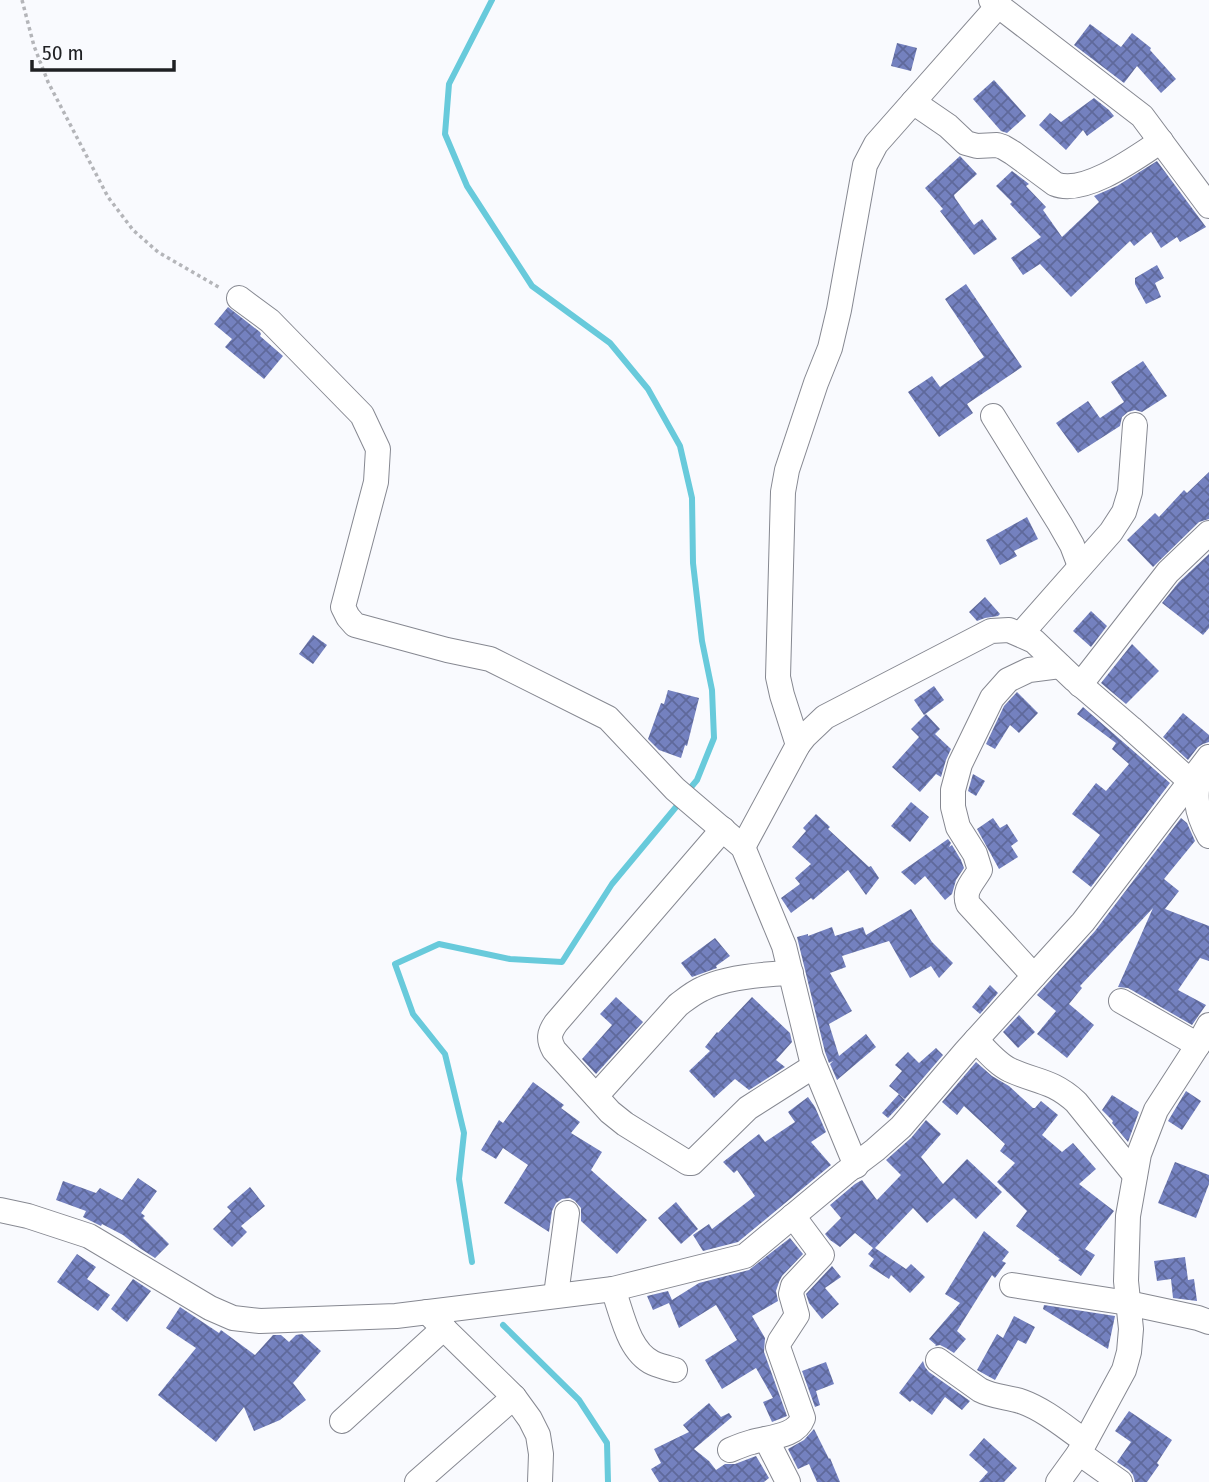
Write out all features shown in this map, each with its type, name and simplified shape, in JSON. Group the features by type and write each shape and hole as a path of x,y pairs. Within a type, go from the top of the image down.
{"street":[{"path":"798,745 778,677 783,492 787,470 830,348 865,165 876,144 994,3 1142,117 1209,206"},
{"path":"913,102 948,126 966,143 1003,147 1055,184 1064,187 1106,175 1161,141"},
{"path":"239,298 270,321 362,415 378,449 376,482 343,607 348,617 355,625 490,659 608,718 675,789 744,847 784,946 814,1066 856,1166"},
{"path":"993,416 1060,524 1080,566"},
{"path":"1021,634 1111,532 1124,512 1130,492 1135,425"},
{"path":"1080,685 1168,572 1209,533"},
{"path":"744,847 798,745 825,717 991,631 1009,630 1034,641 1190,781"},
{"path":"1034,976 968,904 965,897 967,889 980,870 979,863 958,827 953,807 953,790 960,764 992,698 1009,680 1029,670 1059,666"},
{"path":"342,1421 436,1320 469,1307 613,1289 745,1255 901,1127 1083,922 1209,757"},
{"path":"1209,757 1200,776 1196,796 1199,816 1209,836"},
{"path":"716,823 556,1023 550,1031 549,1042 610,1112 688,1163 692,1163 748,1108 814,1066"},
{"path":"596,1096 678,1005 692,994 720,982 763,974 791,973"},
{"path":"1058,1482 1082,1447 1124,1370 1131,1329 1126,1281 1128,1216 1139,1154 1156,1110 1204,1035 1121,1001"},
{"path":"976,1040 1007,1068 1046,1082 1066,1093 1135,1175"},
{"path":"0,1210 89,1236 210,1308 233,1318 274,1320 396,1316 436,1320 514,1397 530,1419 538,1435 541,1454 540,1482"},
{"path":"556,1295 567,1213"},
{"path":"730,1450 794,1430 803,1418 778,1347 797,1315 793,1286 822,1255 793,1216"},
{"path":"1012,1285 1128,1303 1209,1322"},
{"path":"613,1289 630,1337 639,1352 651,1363 675,1370"},
{"path":"938,1360 986,1393 1024,1402 1037,1409 1120,1482"},
{"path":"417,1482 514,1397"},
{"path":"766,1439 788,1482"}],"path":[{"path":"22,0 34,46 48,82 108,197 133,230 158,252 239,298"}],"building":[{"path":"1090,24 1121,47 1132,33 1151,48 1176,79 1161,93 1137,66 1124,83 1074,45"},
{"path":"897,43 917,48 911,71 891,66"},
{"path":"994,80 1026,116 1007,133 1001,131 973,99"},
{"path":"1094,98 1114,116 1087,136 1083,130 1066,150 1039,125 1050,113 1061,122"},
{"path":"960,156 977,174 954,195 955,198 974,225 982,219 997,239 974,255 940,211 943,209 925,188"},
{"path":"1157,161 1206,227 1180,242 1177,237 1161,248 1151,232 1134,246 1130,241 1071,297 1040,264 1023,275 1011,258 1041,237 996,186 1012,171 1029,184 1026,186 1046,207 1043,210 1062,237 1099,202 1094,196 1117,186"},
{"path":"1157,265 1164,278 1155,283 1161,297 1146,304 1135,284 1135,278"},
{"path":"966,284 1022,367 967,404 973,413 939,437 908,392 932,376 940,387 984,357 945,299"},
{"path":"228,307 260,332 260,336 283,356 264,379 225,347 232,339 214,324"},
{"path":"1143,361 1167,396 1142,412 1128,412 1122,417 1120,426 1078,453 1056,423 1088,401 1100,418 1124,402 1111,382"},
{"path":"1209,472 1209,519 1199,522 1153,567 1127,540 1155,513 1159,517 1184,490 1187,493"},
{"path":"1027,517 1038,539 1014,551 1017,556 1000,565 986,540"},
{"path":"1209,554 1209,628 1203,635 1162,603 1179,582"},
{"path":"985,597 1000,614 977,621 969,612"},
{"path":"1091,611 1107,626 1091,647 1073,631"},
{"path":"313,635 327,645 313,664 299,654"},
{"path":"1132,644 1159,671 1126,704 1101,683"},
{"path":"934,686 944,700 924,715 914,700"},
{"path":"668,690 699,698 687,746 685,745 681,758 659,750 648,739"},
{"path":"1017,692 1038,713 1019,733 1010,725 995,749 986,744 1004,706"},
{"path":"1083,707 1170,783 1091,887 1072,872 1100,835 1072,814 1096,783 1106,791 1129,764 1112,749 1116,743 1077,714"},
{"path":"1183,713 1209,735 1209,742 1198,747 1188,760 1163,737"},
{"path":"926,714 940,729 935,734 951,749 941,777 936,774 920,792 892,767 919,737 911,729"},
{"path":"973,774 985,781 976,796 968,791"},
{"path":"911,802 929,817 910,842 891,826"},
{"path":"816,814 830,827 828,829 871,866 879,878 866,895 848,870 813,900 811,898 791,913 781,898 800,884 795,878 811,864 792,847 806,831 803,828"},
{"path":"993,818 1000,828 1007,824 1018,841 1011,846 1018,857 999,869 977,829"},
{"path":"1181,818 1187,823 1195,841 1164,879 1179,891 1165,909 1209,926 1209,961 1200,958 1178,990 1206,1005 1192,1025 1128,988 1118,987 1153,908 1080,986 1082,988 1069,1004 1094,1025 1067,1058 1037,1034 1056,1011 1037,995 1095,931"},
{"path":"948,839 951,843 949,847 952,845 964,868 956,880 952,894 945,900 925,876 915,885 901,872"},
{"path":"911,909 932,942 953,963 939,978 931,966 910,978 889,941 842,956 846,967 830,973 852,1011 829,1024 839,1056 866,1034 876,1047 837,1080 830,1064 833,1061 829,1063 825,1052 797,937 832,927 835,936 863,927 866,935"},
{"path":"715,938 730,956 716,966 717,968 692,977 681,963"},
{"path":"990,985 998,993 980,1014 972,1007"},
{"path":"616,997 643,1022 596,1074 582,1059 612,1025 600,1014"},
{"path":"752,997 790,1033 792,1042 776,1060 785,1067 749,1090 735,1079 714,1098 689,1071 710,1051 705,1047 717,1032"},
{"path":"1019,1015 1035,1032 1018,1048 1003,1032"},
{"path":"936,1048 943,1055 905,1099 889,1086 902,1071 895,1065 908,1052 919,1063"},
{"path":"976,1062 1033,1108 1041,1101 1058,1115 1042,1135 1062,1152 1073,1143 1096,1169 1079,1184 1114,1211 1085,1249 1095,1255 1081,1276 1016,1226 1027,1211 997,1182 1015,1163 1000,1151 1005,1144 964,1106 957,1115 942,1102"},
{"path":"533,1082 564,1105 561,1108 580,1122 571,1133 602,1152 591,1170 647,1220 617,1254 581,1221 581,1208 570,1198 556,1203 549,1232 504,1203 528,1165 503,1148 496,1159 481,1150 499,1120 503,1123"},
{"path":"1186,1091 1201,1101 1182,1130 1168,1121"},
{"path":"899,1094 905,1100 888,1118 882,1113"},
{"path":"1112,1095 1139,1112 1128,1142 1102,1110"},
{"path":"808,1097 826,1132 811,1142 831,1165 738,1242 703,1251 693,1235 709,1224 712,1229 755,1196 737,1170 734,1173 723,1162 759,1134 765,1142 795,1122 788,1112"},
{"path":"926,1120 941,1134 921,1157 943,1184 967,1159 1002,1192 976,1219 954,1198 927,1223 913,1208 875,1248 906,1269 911,1264 925,1277 910,1293 891,1275 889,1279 869,1266 874,1259 868,1254 873,1248 855,1233 840,1247 825,1234 841,1218 830,1205 855,1184 862,1180 877,1200 901,1175 886,1160 911,1138"},
{"path":"1175,1162 1209,1175 1209,1184 1196,1218 1158,1203"},
{"path":"138,1178 157,1191 141,1213 145,1216 143,1218 169,1244 155,1258 123,1235 83,1217 86,1211 56,1200 63,1181 96,1193 100,1188 122,1200"},
{"path":"250,1187 265,1206 241,1226 247,1232 232,1247 213,1229 231,1211 227,1207"},
{"path":"676,1202 698,1229 681,1244 658,1218"},
{"path":"984,1231 1009,1252 1002,1261 1006,1263 995,1278 992,1275 957,1331 966,1339 954,1353 940,1345 935,1346 929,1339 960,1303 945,1294"},
{"path":"790,1238 803,1254 782,1276 776,1291 778,1301 752,1316 765,1338 764,1352 787,1416 772,1422 763,1402 773,1398 756,1368 722,1389 705,1360 737,1340 716,1305 679,1328 669,1303 653,1310 647,1296 668,1291 672,1300 699,1283 749,1270"},
{"path":"77,1254 96,1267 87,1279 110,1295 98,1311 57,1282"},
{"path":"1185,1257 1188,1280 1194,1279 1197,1301 1173,1298 1171,1279 1157,1281 1154,1261"},
{"path":"832,1266 841,1277 825,1288 839,1304 822,1319 809,1303 806,1294"},
{"path":"133,1279 151,1291 127,1322 111,1309"},
{"path":"1044,1305 1115,1316 1108,1349 1043,1309"},
{"path":"180,1307 219,1333 221,1330 255,1355 273,1335 281,1335 289,1342 296,1335 302,1334 321,1351 293,1383 306,1400 280,1420 254,1431 244,1407 216,1442 158,1395 196,1348 166,1328"},
{"path":"1014,1316 1035,1327 1026,1344 1018,1340 995,1380 977,1370 997,1334 1003,1338"},
{"path":"923,1361 929,1372 970,1401 962,1410 945,1397 932,1415 899,1393"},
{"path":"826,1362 834,1384 816,1391 820,1405 815,1407 802,1371"},
{"path":"709,1403 721,1417 729,1413 732,1417 694,1449 716,1470 725,1464 735,1464 756,1456 769,1478 764,1482 659,1482 651,1469 661,1463 654,1449 689,1432 683,1425"},
{"path":"1129,1411 1172,1440 1147,1482 1135,1482 1129,1470 1117,1462 1131,1442 1115,1431"},
{"path":"814,1429 840,1482 817,1482 809,1464 798,1469 788,1449 804,1440"},
{"path":"984,1438 1017,1468 1004,1482 979,1482 988,1472 969,1455"}],"waterway":[{"path":"492,0 449,84 445,134 467,186 532,286 610,343 648,389 680,446 692,498 693,563 702,641 712,690 714,738 697,780 687,792"},
{"path":"472,1262 459,1179 464,1133 445,1054 413,1014 395,964 439,944 510,959 562,962 612,884 681,801"},
{"path":"503,1325 579,1400 607,1443 608,1482"}]}
